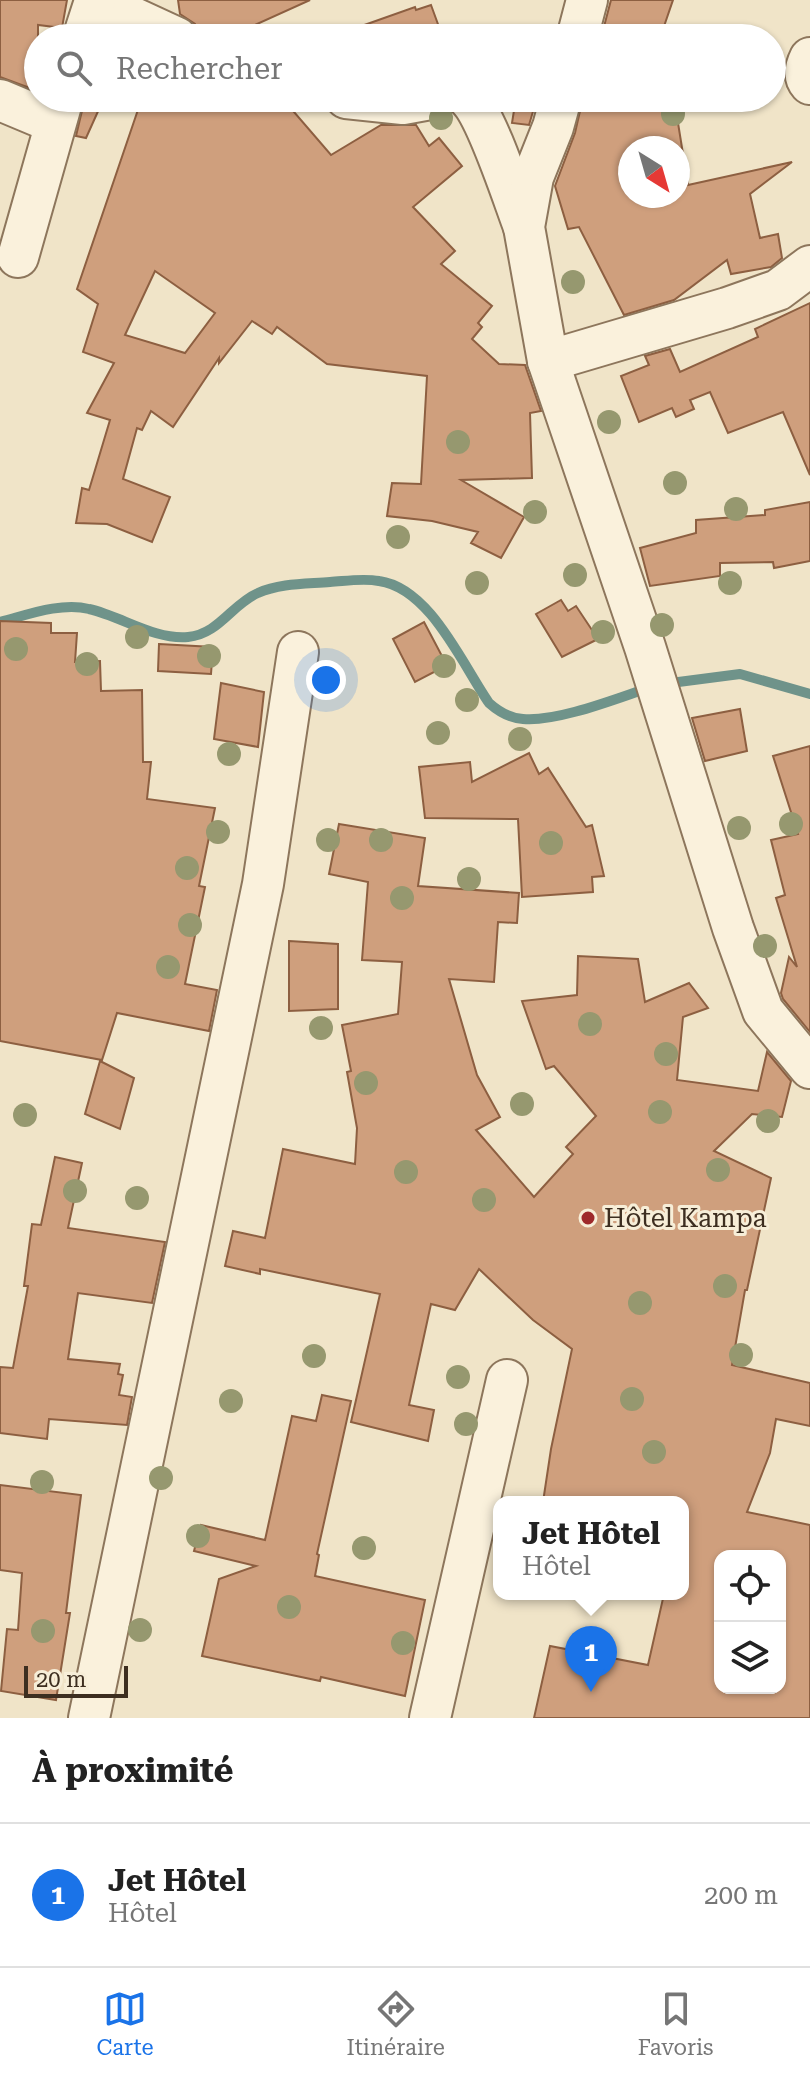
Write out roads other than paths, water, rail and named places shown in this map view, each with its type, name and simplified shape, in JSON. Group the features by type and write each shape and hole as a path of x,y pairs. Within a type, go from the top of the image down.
{"street":[{"path":"87,24 95,0 147,24"},
{"path":"581,24 587,0"},
{"path":"810,58 806,77 810,84"},
{"path":"0,100 24,104"},
{"path":"18,257 58,112"},
{"path":"478,112 524,227 548,361 645,647 733,928 763,1011 810,1068"},
{"path":"524,227 533,177 557,112"},
{"path":"548,361 778,290 810,266"},
{"path":"89,1718 263,884 298,652"},
{"path":"430,1718 507,1380"}],"waterway":[{"path":"0,622 44,610 78,607 101,612 163,635 188,637 217,625 249,598 275,587 373,580 397,587 429,612 489,703 509,716 523,719 552,717 648,688"},
{"path":"663,684 740,674 810,694"}],"place":[{"name":"Hôtel Kampa","path":"588,1218"},
{"name":"Jet Hôtel","path":"591,1692"}]}
